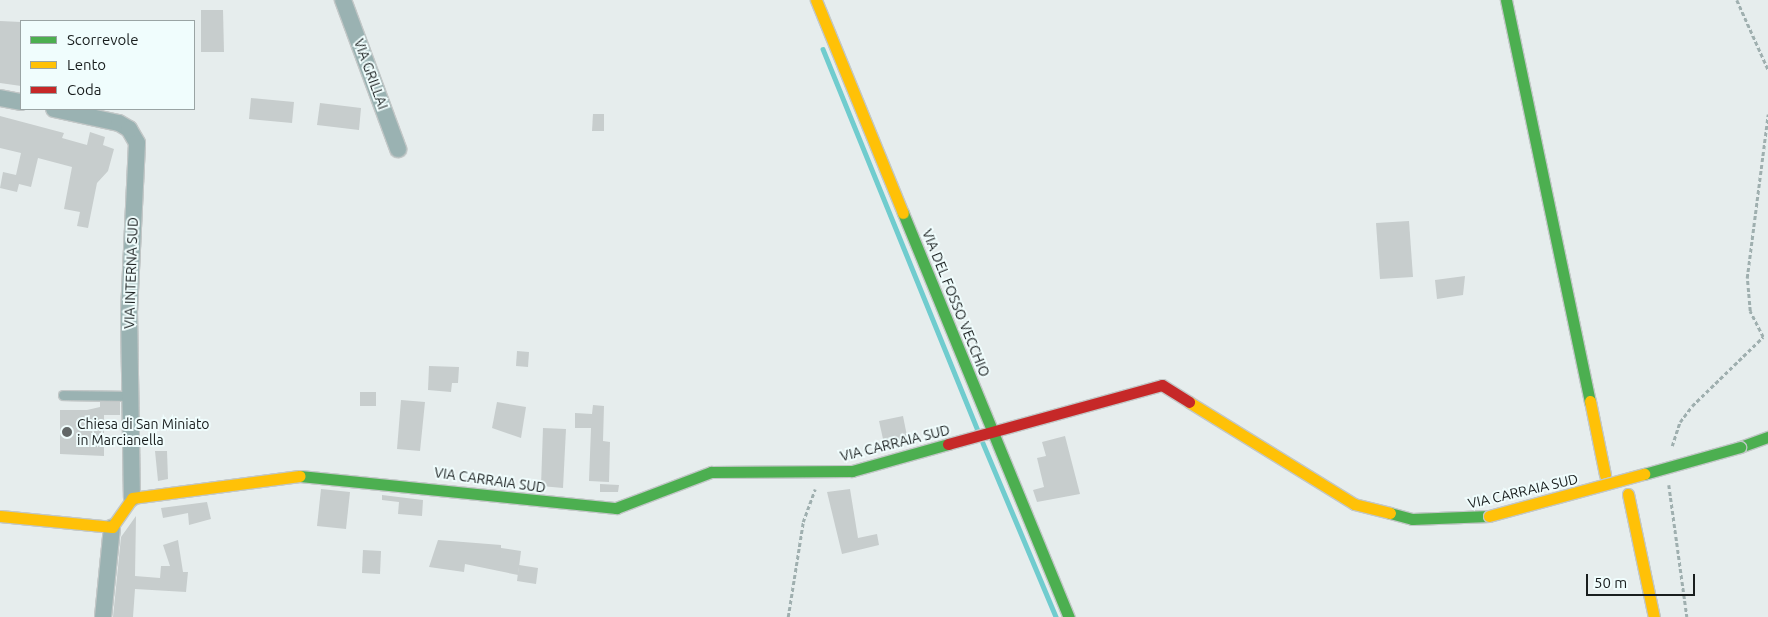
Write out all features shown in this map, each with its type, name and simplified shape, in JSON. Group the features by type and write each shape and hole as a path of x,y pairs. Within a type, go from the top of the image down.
{"main road":[{"name":"VIA DEL FOSSO VECCHIO","path":"816,0 990,433 1069,617"},
{"path":"1506,0 1605,474"},
{"name":"VIA CARRAIA SUD","path":"132,498 314,474 616,508 711,472 821,474 867,467 1162,385 1354,504 1412,519 1488,516 1740,447 1768,437"},
{"path":"1628,494 1654,617"},
{"path":"0,516 112,527 132,498"}],"street":[{"name":"VIA GRILLAI","path":"343,0 398,149"},
{"path":"0,98 20,102"},
{"name":"VIA INTERNA SUD","path":"59,110 118,123 129,129 137,143 129,396 132,498"},
{"path":"103,617 112,527"}],"lane":[{"path":"1494,0 1513,89 1532,125"},
{"path":"63,394 129,396"}],"path":[{"path":"1737,0 1768,69"},
{"path":"1671,456 1680,422 1692,406 1763,337 1750,311 1747,278 1768,114"},
{"path":"788,617 803,522 821,474"},
{"path":"1669,481 1687,617"}],"building":[{"path":"201,10 223,10 224,52 201,52"},
{"path":"0,21 20,22 20,86 0,83"},
{"path":"251,98 294,102 292,123 249,119"},
{"path":"320,103 361,108 359,130 317,125"},
{"path":"593,114 604,114 604,131 592,131"},
{"path":"0,116 64,133 62,138 87,145 90,132 105,137 103,145 114,149 108,171 97,183 88,228 77,226 80,212 64,209 72,167 38,158 31,187 19,184 17,192 0,188 3,172 16,175 21,153 0,148"},
{"path":"1409,221 1413,277 1380,279 1376,223"},
{"path":"1465,276 1463,295 1437,299 1435,280"},
{"path":"517,351 529,352 528,367 516,366"},
{"path":"429,366 459,367 458,383 452,383 451,392 428,390"},
{"path":"360,392 376,392 376,406 360,406"},
{"path":"401,400 425,402 420,451 397,449"},
{"path":"100,402 120,402 120,415 104,415 104,456 60,454 60,410 87,410 100,407"},
{"path":"497,402 526,407 521,438 492,428"},
{"path":"593,405 604,406 603,441 610,442 609,482 589,481 591,428 575,428 575,413 592,414"},
{"path":"903,416 908,441 885,448 879,421"},
{"path":"543,428 566,429 563,488 541,486"},
{"path":"1065,436 1080,494 1037,502 1033,490 1044,487 1037,458 1046,456 1042,442"},
{"path":"155,451 167,451 168,479 158,481"},
{"path":"600,484 619,485 618,492 600,492"},
{"path":"321,489 350,492 346,529 317,526"},
{"path":"850,489 858,538 877,534 879,545 842,554 827,492"},
{"path":"382,495 423,500 422,516 398,514 399,502 382,500"},
{"path":"207,502 211,519 189,525 188,513 163,518 161,508"},
{"path":"136,516 135,576 160,578 161,566 170,566 163,545 178,540 183,572 188,572 186,592 135,589 133,617 113,617 121,537"},
{"path":"438,540 501,545 501,548 521,551 518,575 465,564 464,572 429,567"},
{"path":"363,550 381,551 380,574 362,573"},
{"path":"519,565 538,568 536,584 517,581"}],"waterway":[{"path":"823,49 977,429"},
{"path":"983,443 1056,617"}],"traffic: fast":[{"path":"1506,0 1590,401"},
{"path":"903,213 1069,617"},
{"path":"1740,447 1768,437"},
{"path":"300,476 616,508 711,472 852,471 948,444"},
{"path":"1644,474 1740,447"},
{"path":"1390,513 1412,519 1489,516"}],"traffic: slow":[{"path":"816,0 903,213"},
{"path":"1590,401 1605,475"},
{"path":"1189,402 1354,504 1390,513"},
{"path":"1489,516 1644,474"},
{"path":"0,516 112,527 132,498 300,476"},
{"path":"1628,494 1654,617"}],"traffic: jam":[{"path":"948,444 1162,385 1189,402"}],"place":[{"name":"Chiesa di San Miniato in Marcianella","path":"67,432"}]}
